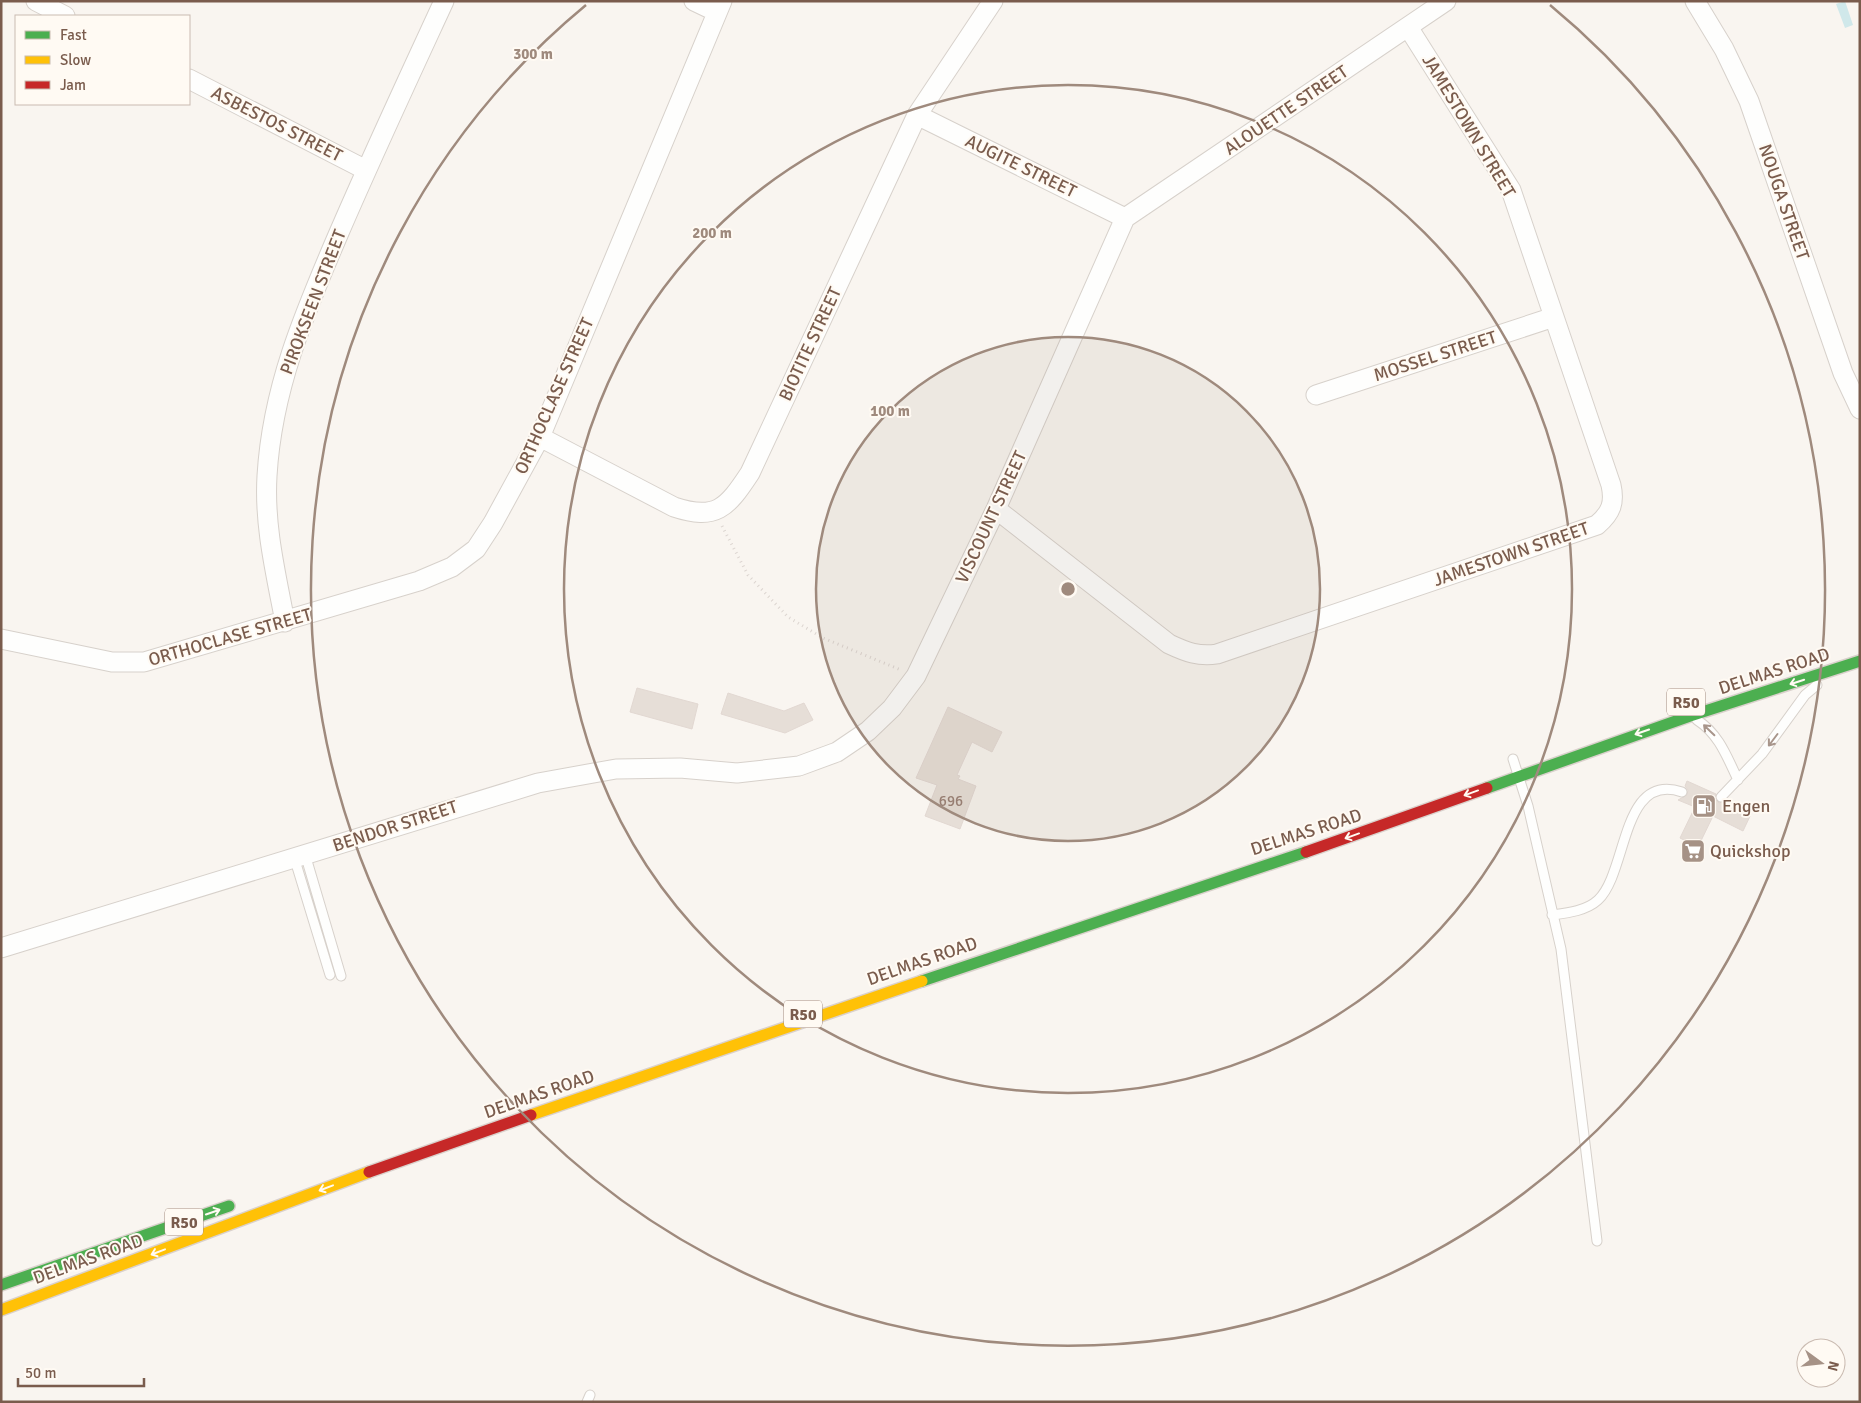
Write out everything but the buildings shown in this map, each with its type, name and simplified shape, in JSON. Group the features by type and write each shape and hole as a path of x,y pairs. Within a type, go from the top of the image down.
{"main road":[{"name":"DELMAS ROAD","path":"1,1310 381,1168 831,1010 1318,848 1516,776 1690,716 1860,662"},
{"name":"DELMAS ROAD","path":"324,1176 1218,872 1272,851"},
{"name":"DELMAS ROAD","path":"1,1285 243,1201"},
{"path":"1,1322 69,1288 136,1260"}],"street":[{"path":"36,1 63,15"},
{"name":"PIROKSEEN STREET","path":"284,622 267,528 267,477 271,433 278,392 294,342 366,170 444,1"},
{"path":"694,1 720,7"},
{"name":"BIOTITE STREET","path":"715,512 735,496 750,473 917,115 993,1"},
{"name":"ALOUETTE STREET","path":"1126,218 1446,1"},
{"name":"NOUGA STREET","path":"1695,1 1724,49 1749,101 1843,374 1860,409"},
{"name":"ORTHOCLASE STREET","path":"1,639 112,662 144,662 419,581 452,567 476,549 493,523 540,437 720,7"},
{"name":"JAMESTOWN STREET","path":"996,509 1169,644 1188,653 1204,656 1217,654 1597,525 1606,518 1612,508 1611,485 1511,190 1408,27"},
{"name":"ASBESTOS STREET","path":"190,80 366,170"},
{"name":"AUGITE STREET","path":"917,115 1126,218"},
{"name":"VISCOUNT STREET","path":"799,766 837,752 868,731 892,708 916,676 996,509 1126,218"},
{"name":"MOSSEL STREET","path":"1316,395 1554,317"},
{"path":"540,437 674,507 694,514 715,512"},
{"name":"BENDOR STREET","path":"1,948 538,783 616,769 680,768 737,773 799,766"}],"lane":[{"path":"1721,797 1762,754 1805,695 1819,684 1860,662"},
{"path":"1690,716 1714,733 1738,780"},
{"path":"1513,760 1516,776 1528,806 1561,949 1597,1240"},
{"path":"1552,915 1574,912 1589,906 1599,899 1606,889 1623,842 1646,796 1653,791 1664,789 1682,792"},
{"path":"300,856 330,975"},
{"path":"300,856 341,976"}],"path":[{"path":"715,512 748,575 788,617 823,638 916,676"}],"water":[{"path":"1845,1 1853,25 1845,28 1836,4"}],"traffic: fast":[{"path":"1487,788 1690,716 1860,661"},
{"path":"922,981 1306,852"},
{"path":"1,1285 229,1206"}],"traffic: slow":[{"path":"531,1115 922,981"},
{"path":"1,1310 369,1172"}],"traffic: jam":[{"path":"1306,852 1487,788"},
{"path":"369,1172 531,1115"}],"place":[{"name":"Engen","path":"1704,806"},
{"name":"Quickshop","path":"1693,851"}]}
